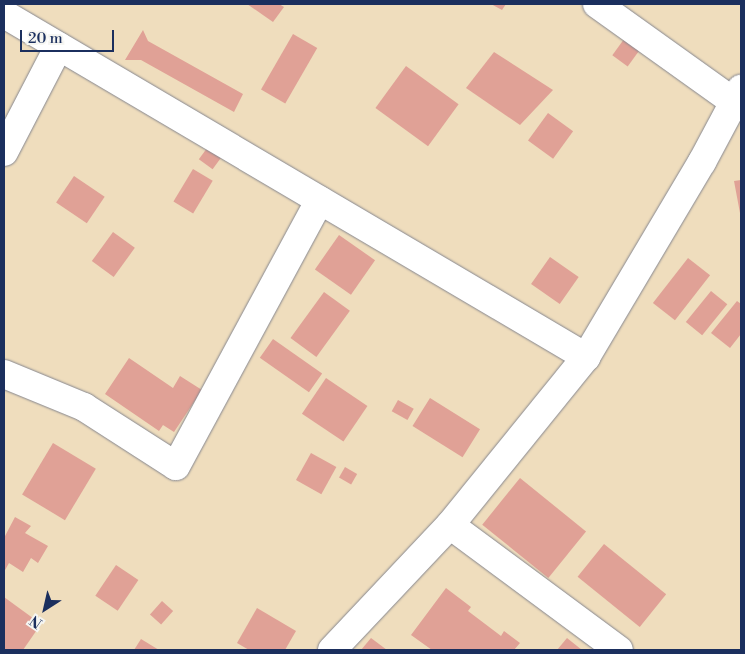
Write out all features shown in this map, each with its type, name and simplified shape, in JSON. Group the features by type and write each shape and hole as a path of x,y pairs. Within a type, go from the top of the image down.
{"street":[{"path":"332,650 450,525 586,357 739,98 598,4"},
{"path":"4,14 586,357"},
{"path":"4,152 59,46"},
{"path":"4,374 84,407 176,466 320,200"},
{"path":"450,525 619,650"}],"building":[{"path":"247,4 279,4 284,7 273,22"},
{"path":"491,4 506,4 502,10"},
{"path":"143,30 148,41 243,94 234,112 141,60 125,60"},
{"path":"293,34 317,48 285,103 261,89"},
{"path":"627,35 642,46 628,66 612,55"},
{"path":"494,52 553,90 520,125 466,88"},
{"path":"406,66 459,104 428,146 375,108"},
{"path":"548,113 573,131 553,159 528,141"},
{"path":"210,144 224,154 213,169 199,159"},
{"path":"193,169 213,181 193,213 173,202"},
{"path":"74,176 105,197 87,223 56,203"},
{"path":"741,180 741,212 740,213 734,181"},
{"path":"113,232 135,248 114,277 92,261"},
{"path":"339,235 375,260 351,295 315,269"},
{"path":"550,257 579,277 560,304 531,284"},
{"path":"688,258 710,275 675,320 653,303"},
{"path":"711,291 727,304 702,335 686,322"},
{"path":"324,292 350,311 316,357 290,338"},
{"path":"737,301 741,304 741,334 730,348 711,333"},
{"path":"273,339 322,373 309,392 260,358"},
{"path":"129,358 173,388 180,376 202,390 174,432 163,425 159,431 105,394"},
{"path":"326,378 367,406 343,442 302,414"},
{"path":"430,398 480,429 463,457 413,426"},
{"path":"398,400 414,409 407,420 392,411"},
{"path":"53,443 96,469 65,520 22,494"},
{"path":"311,453 336,467 321,494 296,480"},
{"path":"345,467 357,474 351,484 339,477"},
{"path":"520,478 586,531 548,578 482,525"},
{"path":"15,517 31,526 25,533 48,546 38,563 31,558 23,572 9,563 4,572 4,538"},
{"path":"604,544 666,594 640,627 578,577"},
{"path":"116,565 138,580 118,611 95,596"},
{"path":"446,588 471,607 468,611 501,636 504,631 520,643 514,650 432,650 411,635"},
{"path":"4,597 41,624 23,650 4,650"},
{"path":"162,601 173,611 161,624 150,614"},
{"path":"257,608 296,631 285,650 249,650 237,643"},
{"path":"371,638 387,650 361,650"},
{"path":"567,638 582,650 557,650"},
{"path":"141,639 159,650 134,650"}]}
